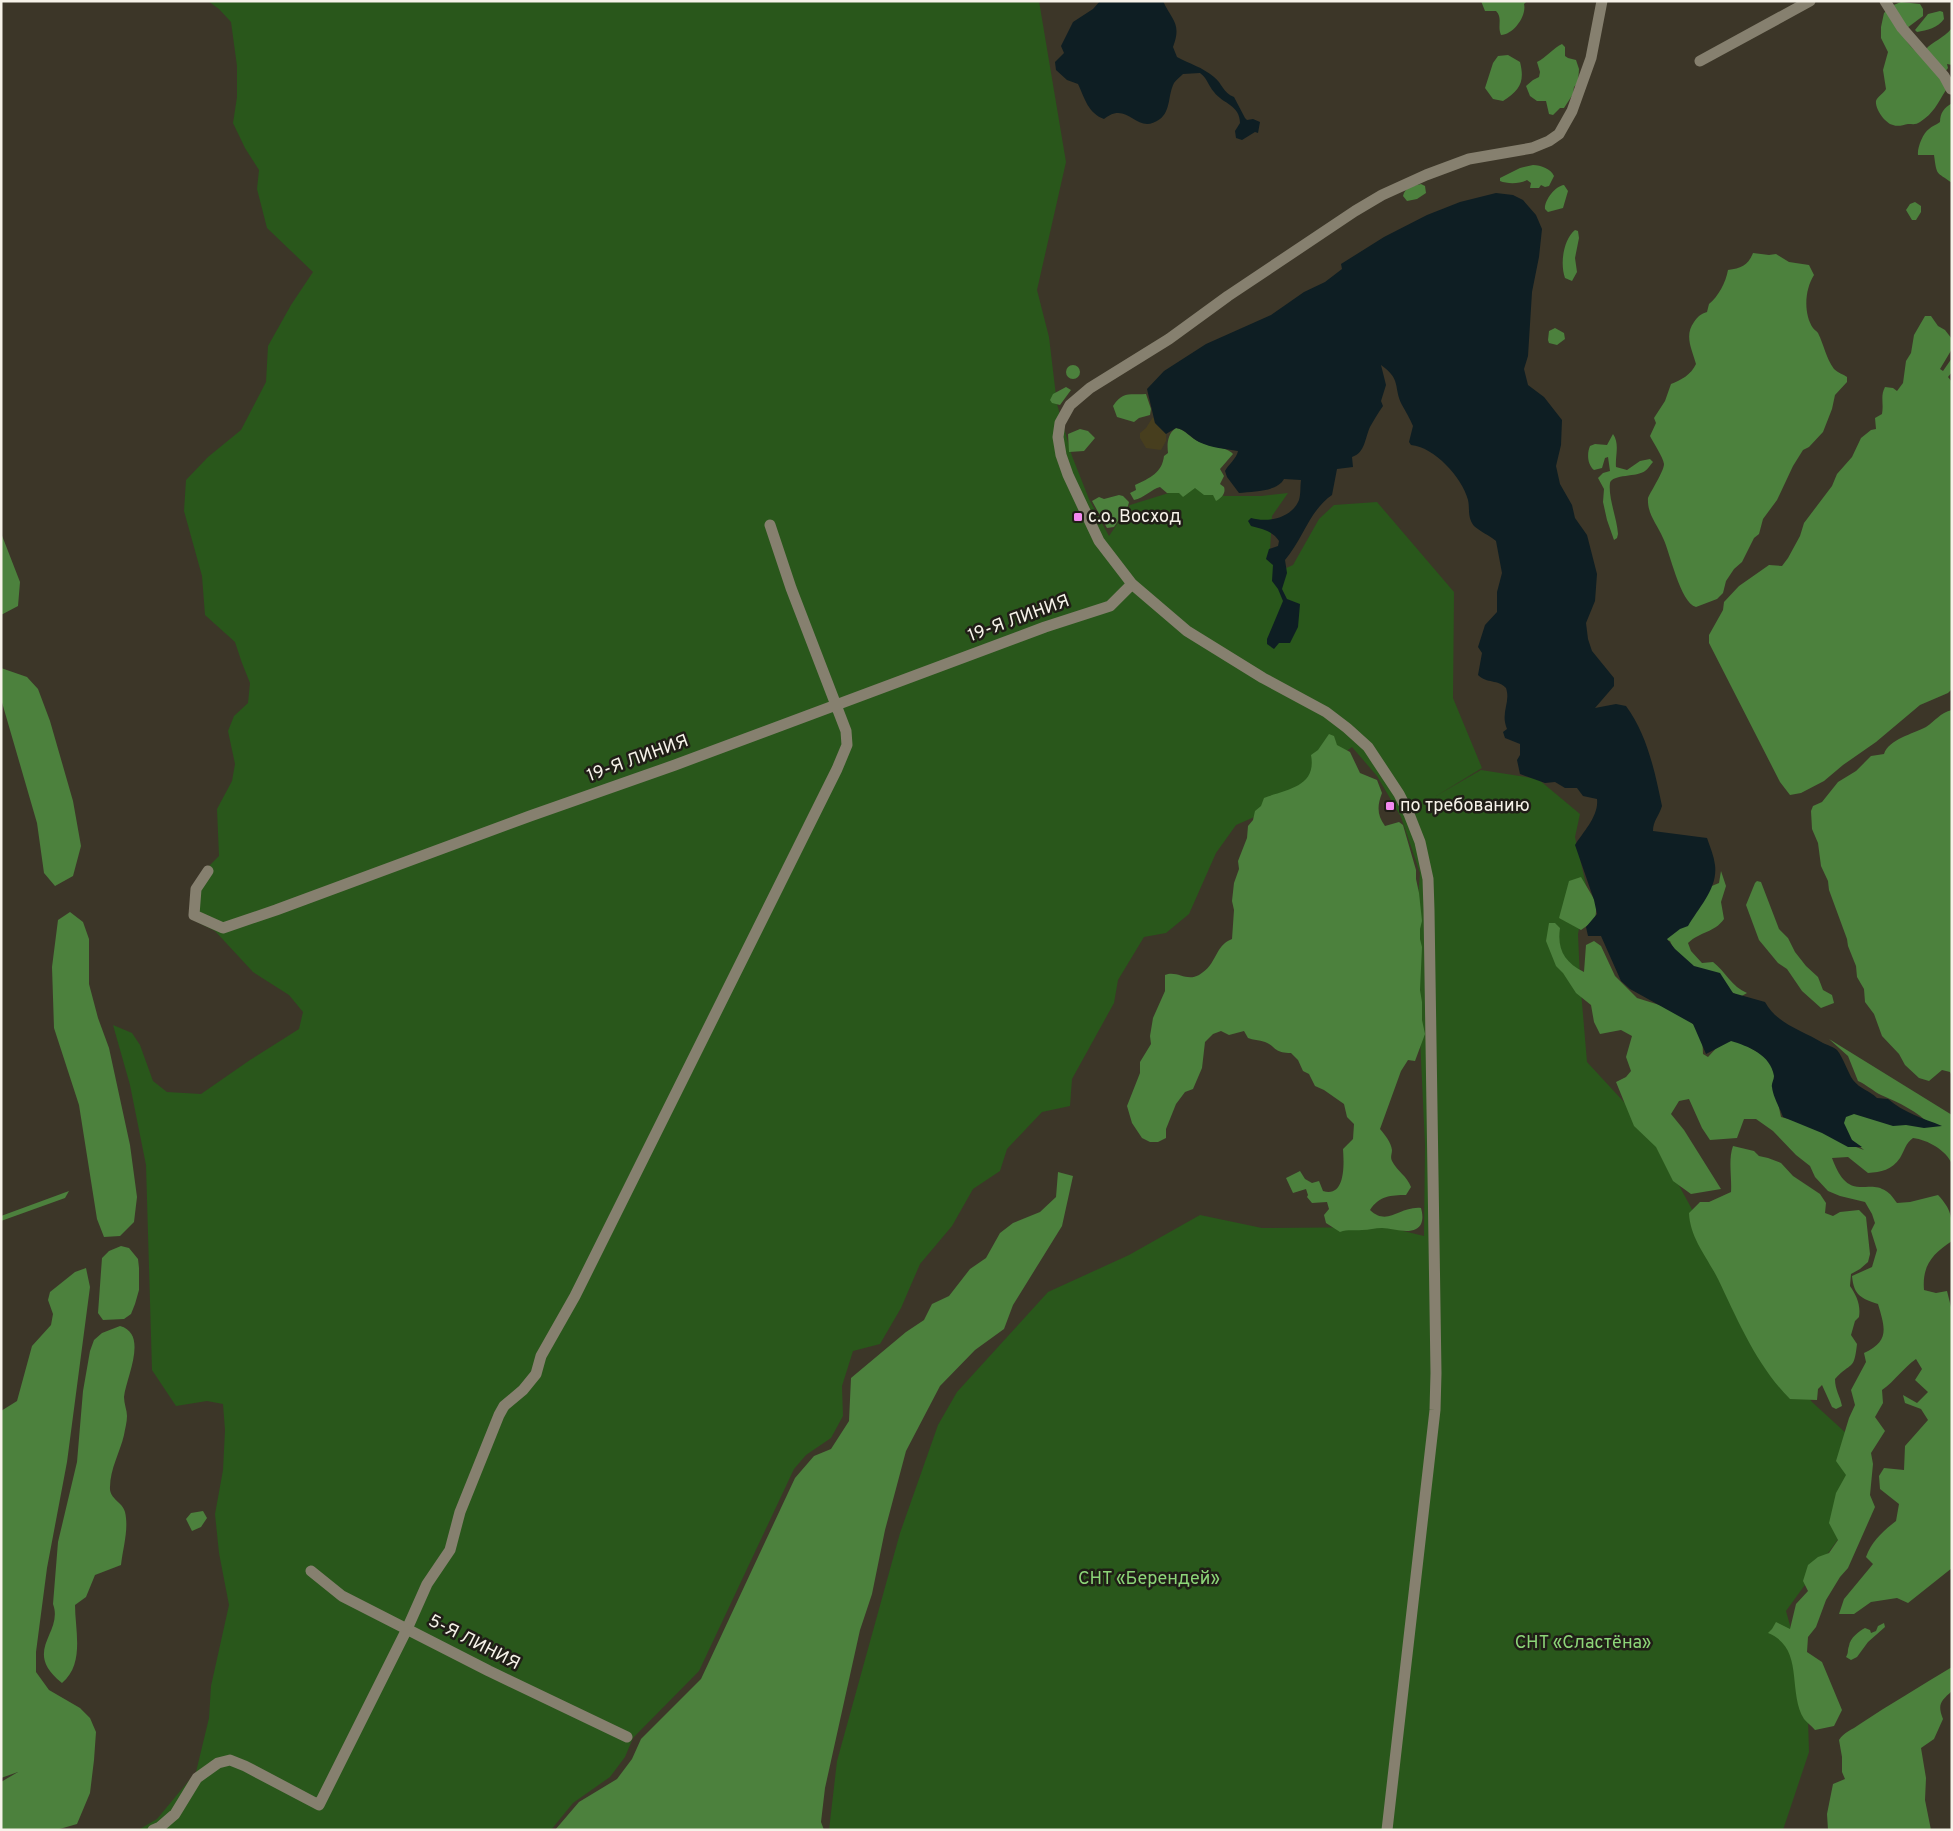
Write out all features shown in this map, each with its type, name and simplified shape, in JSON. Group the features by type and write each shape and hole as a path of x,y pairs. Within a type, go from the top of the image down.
{"street":[{"path":"1387,1830 1435,1410 1437,1349 1429,910 1428,879 1420,842 1409,814 1395,787 1368,747 1326,712 1263,678 1187,631 1132,584 1099,541 1068,475 1061,455 1058,437 1060,423 1070,405 1090,388 1169,339 1228,296 1336,223 1404,185 1469,159 1541,145 1549,142 1559,134 1572,111 1592,58 1602,1"},
{"path":"1700,61 1810,1"},
{"path":"1885,1 1902,28 1944,76 1951,89"},
{"path":"153,1830 160,1827 175,1814 197,1778 218,1762 230,1760 246,1766 319,1805 428,1584 450,1550 460,1512 499,1415 504,1406 523,1390 536,1374 541,1356 579,1288 836,769 847,745 846,731 791,588 770,525"},
{"name":"19-Я ЛИНИЯ","path":"208,871 196,890 194,915 223,928 567,802 675,765 1045,627 1110,606 1132,584"},
{"name":"5-Я ЛИНИЯ","path":"311,1571 342,1596 489,1671 627,1738"}],"green space":[{"path":"208,1 1039,1 1066,162 1037,290 1049,337 1057,404 1072,456 1089,499 1109,536 1130,505 1175,491 1192,481 1224,496 1261,496 1288,493 1272,516 1270,551 1275,573 1293,565 1319,519 1334,505 1377,502 1454,592 1453,698 1482,768 1436,796 1481,770 1538,779 1580,814 1575,837 1587,889 1578,934 1587,1062 1647,1127 1711,1244 1746,1321 1812,1402 1859,1445 1847,1527 1786,1611 1807,1686 1809,1752 1783,1830 829,1830 837,1761 900,1533 938,1425 957,1392 1048,1292 1129,1255 1200,1215 1262,1228 1387,1227 1424,1236 1425,1145 1415,931 1420,873 1401,817 1377,776 1352,747 1259,815 1236,825 1216,853 1189,914 1166,933 1144,937 1118,980 1114,1003 1072,1079 1070,1106 1042,1112 1007,1149 1000,1171 973,1189 952,1226 920,1264 901,1308 880,1344 853,1351 842,1386 843,1416 831,1438 806,1455 794,1469 699,1671 633,1738 625,1757 610,1777 573,1803 551,1830 138,1830 157,1819 196,1772 209,1718 211,1686 229,1605 219,1553 215,1514 223,1470 225,1430 223,1404 207,1401 176,1406 152,1370 146,1165 130,1085 113,1025 132,1033 140,1045 153,1081 167,1092 201,1094 299,1029 303,1012 289,995 253,972 215,931 191,919 200,875 219,856 217,809 232,781 235,764 228,731 234,716 248,703 250,683 235,642 205,615 202,576 184,511 186,480 208,457 241,430 266,382 268,346 291,305 313,272 267,228 257,189 259,170 245,148 233,123 237,97 237,66 231,22 219,9"},
{"path":"1481,1 1527,1 1524,4 1523,14 1518,24 1510,32 1501,35 1498,14 1496,11 1485,11"},
{"path":"1901,2 1920,4 1923,9 1923,16 1903,31 1904,37 1910,46 1934,69 1946,90 1935,108 1925,119 1916,124 1897,126 1890,124 1884,119 1877,108 1876,101 1886,89 1883,70 1888,52 1881,38 1884,13 1891,6"},
{"path":"1943,12 1944,19 1939,25 1917,32 1915,30 1928,14"},
{"path":"1952,28 1952,65 1947,64 1948,68 1945,72 1926,49"},
{"path":"1562,44 1565,47 1565,56 1576,60 1579,69 1578,83 1574,87 1573,94 1564,108 1560,108 1553,115 1549,114 1546,101 1537,101 1530,96 1526,86 1539,77 1540,72 1537,62"},
{"path":"1508,55 1520,62 1522,75 1520,85 1514,93 1503,101 1493,99 1485,88 1493,63 1498,56"},
{"path":"1952,103 1952,183 1938,173 1934,155 1918,155 1918,152 1919,145 1925,134 1930,128 1940,122 1943,111"},
{"path":"1533,165 1551,171 1554,176 1549,186 1541,185 1539,188 1530,188 1531,183 1527,180 1514,183 1500,181 1500,178 1520,168"},
{"path":"1421,184 1425,186 1426,193 1417,199 1407,201 1403,196 1406,191 1410,187"},
{"path":"1564,185 1568,191 1563,208 1548,212 1545,206 1548,198 1557,188"},
{"path":"1915,202 1921,206 1921,212 1916,220 1912,220 1906,210 1910,204"},
{"path":"1575,230 1578,231 1579,238 1575,258 1577,272 1572,281 1565,278 1563,259 1565,246"},
{"path":"1753,253 1776,254 1789,262 1809,265 1814,275 1806,301 1810,322 1813,329 1818,333 1831,365 1847,377 1847,382 1835,395 1823,432 1809,447 1803,450 1793,466 1777,500 1763,519 1759,534 1754,538 1742,562 1734,569 1726,581 1723,593 1717,599 1696,607 1690,603 1680,587 1666,545 1649,509 1648,498 1664,464 1650,436 1656,423 1654,418 1665,401 1671,384 1689,374 1696,364 1689,337 1691,327 1701,314 1707,312 1709,304 1723,284 1728,270 1744,266"},
{"path":"1925,316 1931,316 1938,326 1945,330 1952,339 1952,349 1940,369 1943,371 1952,358 1952,372 1948,377 1952,382 1952,689 1948,693 1920,705 1876,742 1824,781 1801,793 1790,795 1780,782 1709,643 1709,635 1723,610 1724,602 1739,586 1769,565 1782,566 1800,536 1804,523 1832,486 1837,474 1852,457 1861,438 1871,430 1876,429 1875,418 1882,414 1882,397 1885,387 1893,388 1897,391 1903,383 1906,361 1911,353 1914,335"},
{"path":"1555,328 1564,333 1565,339 1557,345 1549,343 1548,340 1549,331"},
{"path":"1070,365 1076,365 1080,372 1076,379 1070,379 1066,375 1066,369"},
{"path":"1066,387 1071,390 1060,405 1052,403 1050,400 1053,394"},
{"path":"1146,394 1151,409 1150,415 1139,418 1134,422 1117,417 1113,406 1120,398 1126,395"},
{"path":"1176,428 1197,441 1227,450 1233,454 1220,469 1224,476 1220,484 1224,487 1223,495 1216,501 1213,495 1204,495 1195,488 1183,497 1179,493 1167,493 1160,487 1134,500 1130,493 1136,490 1135,485 1150,477 1161,467 1164,456 1168,453 1169,436"},
{"path":"1080,429 1088,431 1095,438 1084,451 1069,452 1068,434"},
{"path":"1613,434 1617,446 1616,467 1627,470 1640,461 1650,459 1653,462 1642,473 1615,478 1610,483 1610,495 1618,534 1614,540 1603,502 1604,489 1598,478 1603,473 1610,471 1608,457 1605,458 1602,468 1594,470 1590,465 1588,455 1590,446 1595,444 1607,445"},
{"path":"1119,495 1129,502 1128,506 1114,527 1107,528 1092,501 1099,497 1104,499"},
{"path":"1,533 20,582 18,606 1,615"},
{"path":"1,668 27,677 38,689 50,721 73,801 81,846 73,876 55,886 44,873 37,823 1,699"},
{"path":"1952,710 1952,1076 1950,1072 1942,1070 1929,1081 1919,1078 1905,1065 1899,1054 1882,1036 1874,1014 1865,1002 1864,989 1857,977 1856,966 1829,890 1828,881 1821,866 1818,843 1812,829 1811,811 1813,806 1822,802 1838,782 1856,771 1871,756 1884,754 1891,744 1926,727 1941,715"},
{"path":"1329,734 1334,736 1337,745 1350,752 1360,773 1377,780 1382,793 1379,802 1380,818 1385,826 1399,822 1403,825 1416,870 1422,921 1420,929 1422,947 1420,990 1425,1034 1415,1061 1408,1060 1401,1071 1380,1129 1390,1144 1392,1161 1411,1187 1406,1195 1395,1195 1381,1199 1370,1210 1382,1217 1413,1208 1421,1208 1422,1222 1419,1227 1412,1230 1403,1231 1382,1228 1340,1232 1326,1223 1324,1215 1329,1209 1327,1202 1312,1203 1307,1197 1306,1189 1293,1193 1286,1178 1300,1171 1305,1179 1312,1183 1319,1181 1323,1191 1331,1192 1336,1189 1342,1178 1343,1149 1353,1139 1354,1124 1347,1117 1344,1104 1315,1086 1309,1074 1303,1071 1298,1060 1291,1053 1278,1051 1265,1042 1248,1038 1244,1031 1229,1035 1221,1031 1213,1034 1205,1042 1202,1068 1193,1089 1185,1092 1176,1104 1166,1129 1166,1138 1158,1142 1150,1142 1142,1138 1132,1123 1127,1106 1140,1073 1140,1062 1151,1044 1150,1036 1153,1018 1165,991 1165,975 1174,974 1194,977 1199,975 1210,966 1222,946 1232,939 1234,883 1239,869 1238,861 1247,838 1248,826 1253,820 1255,811 1261,806 1264,798 1291,789 1305,780 1312,766 1311,755 1318,750"},
{"path":"1721,871 1726,886 1721,902 1724,919 1712,930 1688,943 1691,951 1702,963 1713,962 1737,987 1747,993 1740,997 1690,966 1675,950 1670,941 1663,939 1702,890 1719,883"},
{"path":"1581,877 1597,904 1595,920 1581,930 1559,918 1569,881"},
{"path":"1757,881 1761,882 1779,929 1788,938 1795,952 1806,966 1818,977 1823,990 1832,995 1834,1003 1821,1008 1802,991 1787,969 1778,963 1759,940 1746,905"},
{"path":"70,912 83,922 89,939 89,984 98,1018 109,1048 130,1145 137,1197 134,1222 120,1236 104,1237 97,1219 79,1105 54,1028 52,967 58,920"},
{"path":"1549,923 1555,923 1560,928 1561,949 1571,964 1584,972 1586,945 1594,941 1601,946 1615,976 1637,998 1669,1008 1689,1020 1702,1033 1703,1054 1708,1057 1721,1043 1736,1040 1770,1059 1776,1076 1775,1089 1781,1117 1811,1125 1864,1150 1842,1132 1839,1122 1847,1112 1931,1126 1914,1112 1858,1081 1848,1056 1829,1039 1952,1115 1952,1164 1936,1146 1913,1138 1897,1162 1890,1168 1882,1171 1868,1173 1848,1157 1832,1158 1845,1181 1854,1186 1883,1189 1897,1203 1910,1202 1938,1195 1947,1206 1952,1221 1952,1241 1930,1261 1925,1274 1924,1290 1936,1293 1947,1291 1952,1311 1952,1568 1908,1603 1897,1598 1871,1602 1854,1614 1839,1614 1844,1599 1873,1564 1866,1557 1874,1541 1896,1521 1899,1504 1880,1489 1879,1476 1884,1468 1904,1470 1905,1446 1928,1420 1921,1409 1905,1403 1903,1395 1917,1403 1928,1392 1915,1380 1922,1369 1916,1359 1882,1390 1883,1403 1875,1417 1885,1431 1871,1453 1873,1464 1870,1495 1875,1507 1848,1568 1826,1600 1816,1627 1808,1637 1807,1652 1822,1662 1842,1710 1834,1726 1815,1730 1804,1719 1796,1696 1794,1671 1787,1649 1779,1640 1768,1633 1776,1622 1790,1629 1796,1604 1808,1591 1803,1581 1808,1565 1818,1557 1829,1553 1838,1540 1829,1523 1836,1493 1846,1475 1836,1461 1849,1418 1855,1405 1851,1390 1866,1362 1864,1353 1882,1339 1884,1327 1878,1304 1859,1295 1852,1276 1872,1267 1877,1250 1871,1231 1875,1223 1872,1214 1865,1202 1828,1191 1815,1177 1810,1166 1796,1155 1773,1131 1756,1119 1744,1119 1737,1138 1710,1140 1702,1128 1689,1099 1679,1101 1671,1114 1684,1130 1721,1189 1691,1194 1673,1181 1656,1147 1634,1126 1616,1082 1626,1077 1631,1071 1626,1057 1632,1036 1621,1030 1600,1034 1594,1022 1591,1005 1576,993 1556,966 1546,941"},
{"path":"1733,1146 1754,1151 1759,1156 1781,1163 1793,1176 1820,1194 1826,1203 1825,1213 1833,1216 1840,1212 1859,1210 1866,1217 1870,1254 1868,1262 1851,1274 1850,1286 1859,1304 1859,1317 1855,1321 1851,1335 1857,1344 1856,1353 1853,1363 1835,1379 1842,1406 1836,1409 1832,1407 1822,1385 1818,1389 1817,1400 1790,1399 1778,1386 1749,1342 1692,1231 1689,1213 1700,1202 1709,1202 1731,1192 1730,1163"},
{"path":"1058,1172 1073,1176 1062,1226 1013,1305 1004,1329 975,1350 940,1386 906,1451 885,1530 872,1594 860,1630 825,1788 821,1822 824,1830 555,1830 579,1802 617,1779 632,1759 641,1739 701,1679 795,1478 814,1456 831,1449 849,1421 851,1378 906,1332 924,1320 932,1304 949,1296 970,1269 986,1258 1000,1233 1013,1223 1040,1212 1056,1197"},
{"path":"69,1191 65,1198 1,1221 1,1216"},
{"path":"121,1246 129,1248 138,1259 139,1290 131,1314 124,1319 103,1320 98,1313 102,1258 109,1251"},
{"path":"86,1268 90,1287 67,1462 47,1568 36,1652 36,1672 49,1690 80,1708 90,1718 96,1732 90,1793 77,1824 56,1830 1,1830 1,1782 18,1772 1,1778 1,1411 17,1401 32,1346 51,1325 53,1314 48,1300 50,1292 75,1272"},
{"path":"120,1326 129,1331 135,1347 124,1397 127,1414 126,1423 110,1480 110,1491 124,1509 126,1518 121,1565 95,1575 86,1597 75,1605 76,1657 74,1666 62,1683 50,1671 45,1661 44,1651 55,1615 53,1604 58,1542 77,1462 83,1391 90,1351 94,1340 102,1333"},
{"path":"203,1511 207,1518 201,1527 192,1531 186,1519 191,1513"},
{"path":"1884,1623 1885,1627 1868,1642 1857,1657 1851,1660 1846,1657 1851,1640 1858,1633 1865,1628 1870,1630 1871,1633"},
{"path":"1952,1667 1952,1691 1940,1706 1943,1719 1934,1739 1921,1748 1926,1778 1925,1800 1931,1830 1828,1830 1827,1814 1833,1784 1845,1779 1842,1772 1839,1740 1841,1737"}],"sand":[{"path":"1153,417 1155,423 1166,434 1166,441 1161,450 1146,448 1140,438 1140,433 1146,428"}],"shaded area":[{"path":"1100,1 1163,1 1175,22 1176,39 1173,47 1177,57 1217,79 1227,93 1234,97 1247,120 1253,119 1260,122 1258,133 1255,132 1242,140 1236,138 1235,131 1240,123 1237,112 1218,96 1200,73 1183,74 1174,83 1164,116 1152,123 1138,122 1120,113 1113,114 1104,119 1094,113 1078,84 1067,80 1056,70 1055,62 1064,53 1061,46 1073,22 1093,9"},
{"path":"1496,193 1513,195 1523,200 1536,215 1542,229 1532,292 1528,356 1524,369 1528,385 1544,397 1562,420 1561,445 1556,466 1560,484 1572,505 1575,518 1587,535 1597,574 1595,601 1586,623 1588,639 1592,651 1614,678 1614,686 1595,708 1616,704 1626,706 1640,729 1653,767 1662,806 1653,831 1707,838 1714,858 1714,882 1707,897 1688,926 1680,929 1667,939 1694,966 1720,973 1733,993 1765,1002 1770,1010 1784,1022 1836,1049 1853,1080 1862,1088 1877,1098 1888,1099 1907,1112 1942,1126 1924,1128 1906,1125 1893,1126 1854,1114 1846,1117 1844,1123 1852,1140 1862,1147 1848,1147 1822,1133 1783,1117 1773,1091 1774,1076 1772,1069 1764,1057 1758,1052 1731,1041 1706,1054 1693,1024 1630,989 1621,981 1601,936 1588,936 1586,927 1597,914 1575,845 1596,812 1597,799 1583,796 1577,788 1565,788 1555,782 1545,783 1520,774 1517,760 1520,755 1520,744 1505,738 1503,732 1507,729 1505,723 1506,688 1500,683 1485,680 1478,675 1482,653 1478,647 1485,625 1497,612 1497,592 1502,573 1496,541 1476,528 1472,523 1465,491 1446,465 1429,451 1411,445 1409,442 1413,426 1399,399 1396,384 1388,370 1381,365 1386,385 1381,401 1383,406 1370,427 1362,449 1352,457 1353,467 1337,469 1332,495 1317,509 1285,560 1287,573 1282,589 1287,599 1300,604 1298,627 1290,643 1279,643 1274,649 1267,644 1267,639 1283,601 1272,581 1273,565 1266,559 1269,549 1278,546 1279,541 1263,529 1251,526 1248,521 1251,518 1265,520 1279,518 1291,511 1299,500 1301,480 1284,479 1271,489 1239,493 1227,477 1225,471 1238,451 1204,444 1176,428 1166,434 1155,423 1147,389 1164,371 1206,344 1271,315 1304,292 1325,282 1342,269 1341,264 1384,237 1427,215 1460,202"}],"place":[{"name":"с.о. Восход","path":"1078,517"},
{"name":"по требованию","path":"1390,806"}],"park label":[{"name":"СНТ «Берендей»","path":"1149,1579"},
{"name":"СНТ «Сластёна»","path":"1583,1643"}]}
